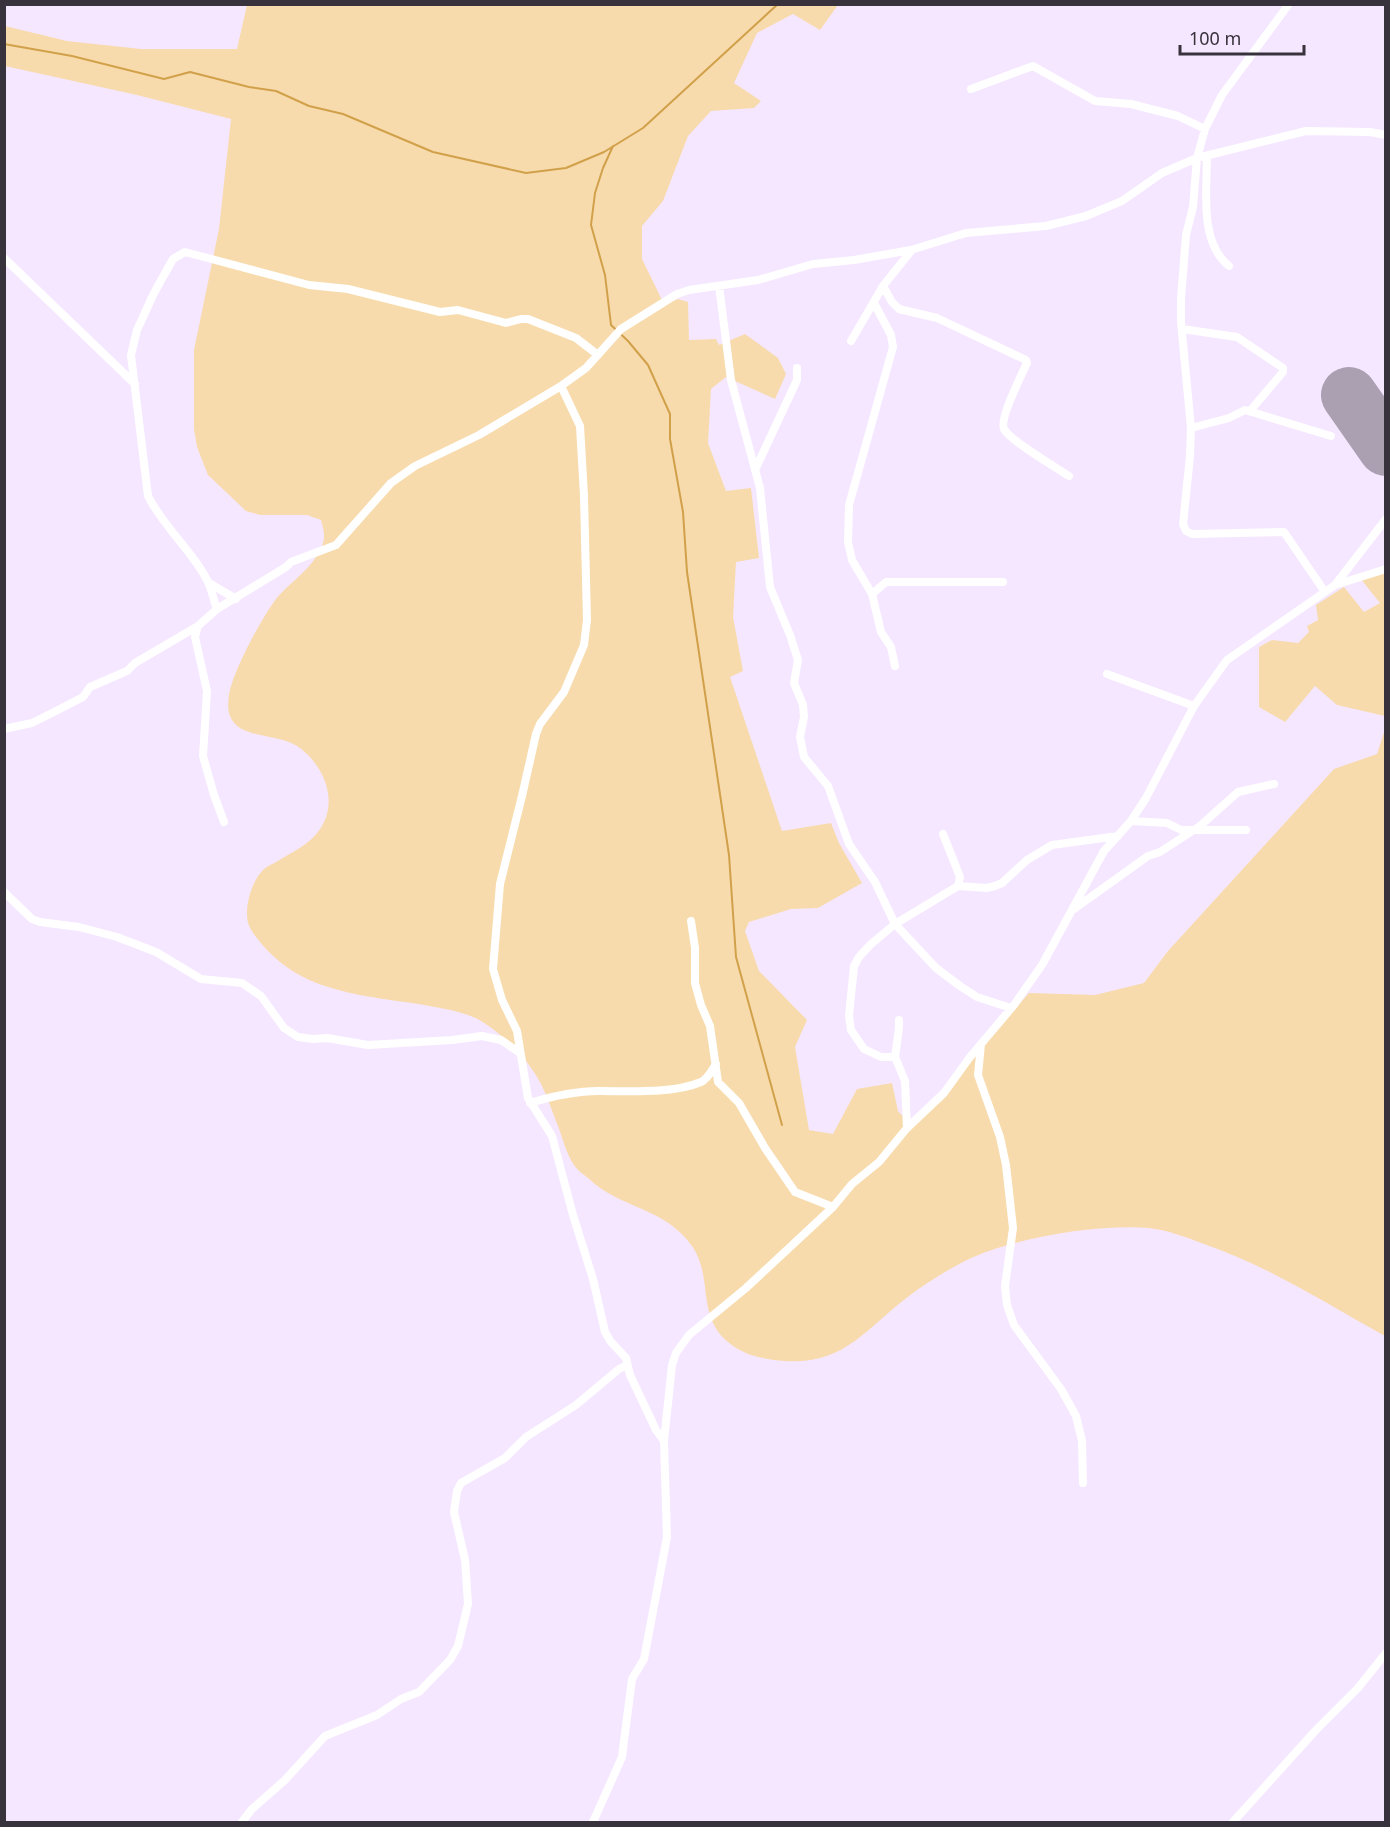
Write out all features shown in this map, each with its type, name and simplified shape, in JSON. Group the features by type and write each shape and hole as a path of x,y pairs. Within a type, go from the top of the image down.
{"street":[{"path":"1289,4 1222,95 1205,129 1197,158 1193,207 1186,235 1181,299 1191,428 1184,524 1186,531 1192,534 1284,532 1325,592"},
{"path":"971,89 1033,66 1095,101 1142,106 1178,116 1205,129"},
{"path":"4,729 33,722 83,697 90,687 128,671 135,663 198,626 217,609 236,599 292,561 336,545 382,491 415,466 479,435 578,375 621,329 677,294 758,280 813,264 863,259 911,250 966,233 1046,226 1091,215 1122,201 1162,173 1197,158 1310,130 1370,132 1386,135"},
{"path":"1207,156 1210,236 1220,259 1229,266"},
{"path":"851,341 883,286 911,250"},
{"path":"217,609 209,583 183,544 153,507 148,496 130,355 137,330 173,259 185,252 309,285 348,289 440,312 458,310 506,323 528,319 576,338 598,355"},
{"path":"4,258 135,385"},
{"path":"719,286 731,380 755,470 765,529 770,587 798,660 794,683 803,705 801,747 808,764 828,786 849,844 876,882 895,924 936,968 960,986 978,998 1011,1008"},
{"path":"883,286 899,309 937,318 1026,360 1027,363 1010,400 1004,429 1013,438 1069,476"},
{"path":"874,303 891,335 893,347 849,505 848,542 852,560 872,594 881,632 891,647 895,666"},
{"path":"1182,329 1237,337 1283,368 1283,372 1250,411"},
{"path":"755,470 797,380 797,368"},
{"path":"561,386 579,426 584,496 587,620 584,645 566,688 540,724 536,734 500,884 493,969 502,1000 517,1031 525,1090 530,1103 552,1136 593,1279 605,1332 626,1358 656,1430 664,1441"},
{"path":"1191,428 1229,418 1243,410 1331,436"},
{"path":"593,1822 622,1757 632,1679 644,1659 667,1537 664,1441 673,1351 746,1288 833,1207 852,1185 879,1162 907,1128 944,1093 1042,965 1104,851 1131,821 1194,706 1227,660 1335,585 1386,519"},
{"path":"1335,585 1386,569"},
{"path":"872,594 886,582 1003,582"},
{"path":"209,583 236,599"},
{"path":"198,626 195,637 207,691 203,756 213,795 224,822"},
{"path":"1107,674 1194,706"},
{"path":"1072,911 1148,856 1160,852 1196,829 1238,792 1274,784"},
{"path":"1131,821 1164,823 1179,830 1246,830"},
{"path":"943,834 960,877 958,886"},
{"path":"895,1057 881,1057 864,1049 851,1030 849,1016 854,966 870,945 895,924 958,886 987,888 1002,883 1027,860 1052,845 1118,836"},
{"path":"4,892 32,919 79,927 117,937 156,952 201,979 242,983 261,996 284,1028 298,1037 327,1038 368,1045 482,1036 501,1040 520,1053"},
{"path":"692,921 695,983 710,1026 718,1082 739,1103 765,1148 795,1192 833,1207"},
{"path":"899,1020 899,1037 895,1057 905,1081 907,1128"},
{"path":"981,1044 978,1075 1000,1137 1006,1166 1013,1228 1005,1286 1007,1305 1014,1326 1061,1389 1076,1416 1082,1441 1083,1484"},
{"path":"530,1103 569,1093 634,1092 691,1084 703,1081 716,1064"},
{"path":"242,1822 252,1809 285,1780 325,1736 377,1715 401,1699 419,1692 450,1660 458,1646 468,1604 465,1560 453,1512 454,1498 461,1484 505,1458 526,1437 576,1406 619,1369 627,1365"},
{"path":"1233,1822 1316,1730 1358,1688 1386,1653"}],"shaded area":[{"path":"247,5 838,5 820,30 793,14 757,33 734,83 761,101 754,108 711,111 688,136 663,201 642,226 642,259 664,304 678,299 688,302 689,340 716,339 719,345 745,334 778,358 786,374 775,399 726,377 711,389 708,443 726,491 751,488 759,558 736,562 733,617 743,671 730,677 782,831 831,823 839,843 862,883 818,908 791,909 749,922 745,931 759,971 807,1020 795,1047 809,1130 833,1134 857,1089 892,1083 898,1111 911,1125 1029,993 1095,995 1144,983 1168,951 1334,769 1377,754 1385,729 1385,1336 1296,1286 1228,1253 1169,1232 1128,1227 1055,1234 985,1252 959,1264 930,1282 893,1308 853,1342 823,1357 805,1361 784,1361 750,1355 729,1342 717,1331 707,1304 699,1260 692,1246 681,1233 669,1223 601,1188 575,1167 536,1075 515,1048 498,1033 476,1018 459,1012 348,993 327,987 288,968 261,944 252,931 247,917 248,902 256,880 264,869 300,848 316,834 328,812 329,801 320,770 306,753 287,741 240,728 233,721 229,710 229,695 242,659 263,619 276,599 317,556 324,541 324,534 321,520 307,515 260,515 246,511 208,475 197,447 194,429 194,350 219,229 231,119 137,95 5,66 5,26 67,41 141,49 237,49"},
{"path":"1381,567 1386,574 1385,716 1337,705 1315,686 1285,722 1259,707 1259,647 1272,640 1298,643 1309,632 1307,626 1318,620 1316,605 1344,587 1364,612 1380,603 1360,578"}],"waterway":[{"path":"4,44 72,56 164,79 190,72 249,87 276,91 309,106 343,114 433,152 526,173 566,168 604,152 643,128 778,4"},
{"path":"613,146 595,193 591,225 605,275 611,325 648,365 670,414 670,439 683,512 687,572 729,855 736,957 782,1125"}],"runway":[{"path":"1349,395 1386,448"}]}
